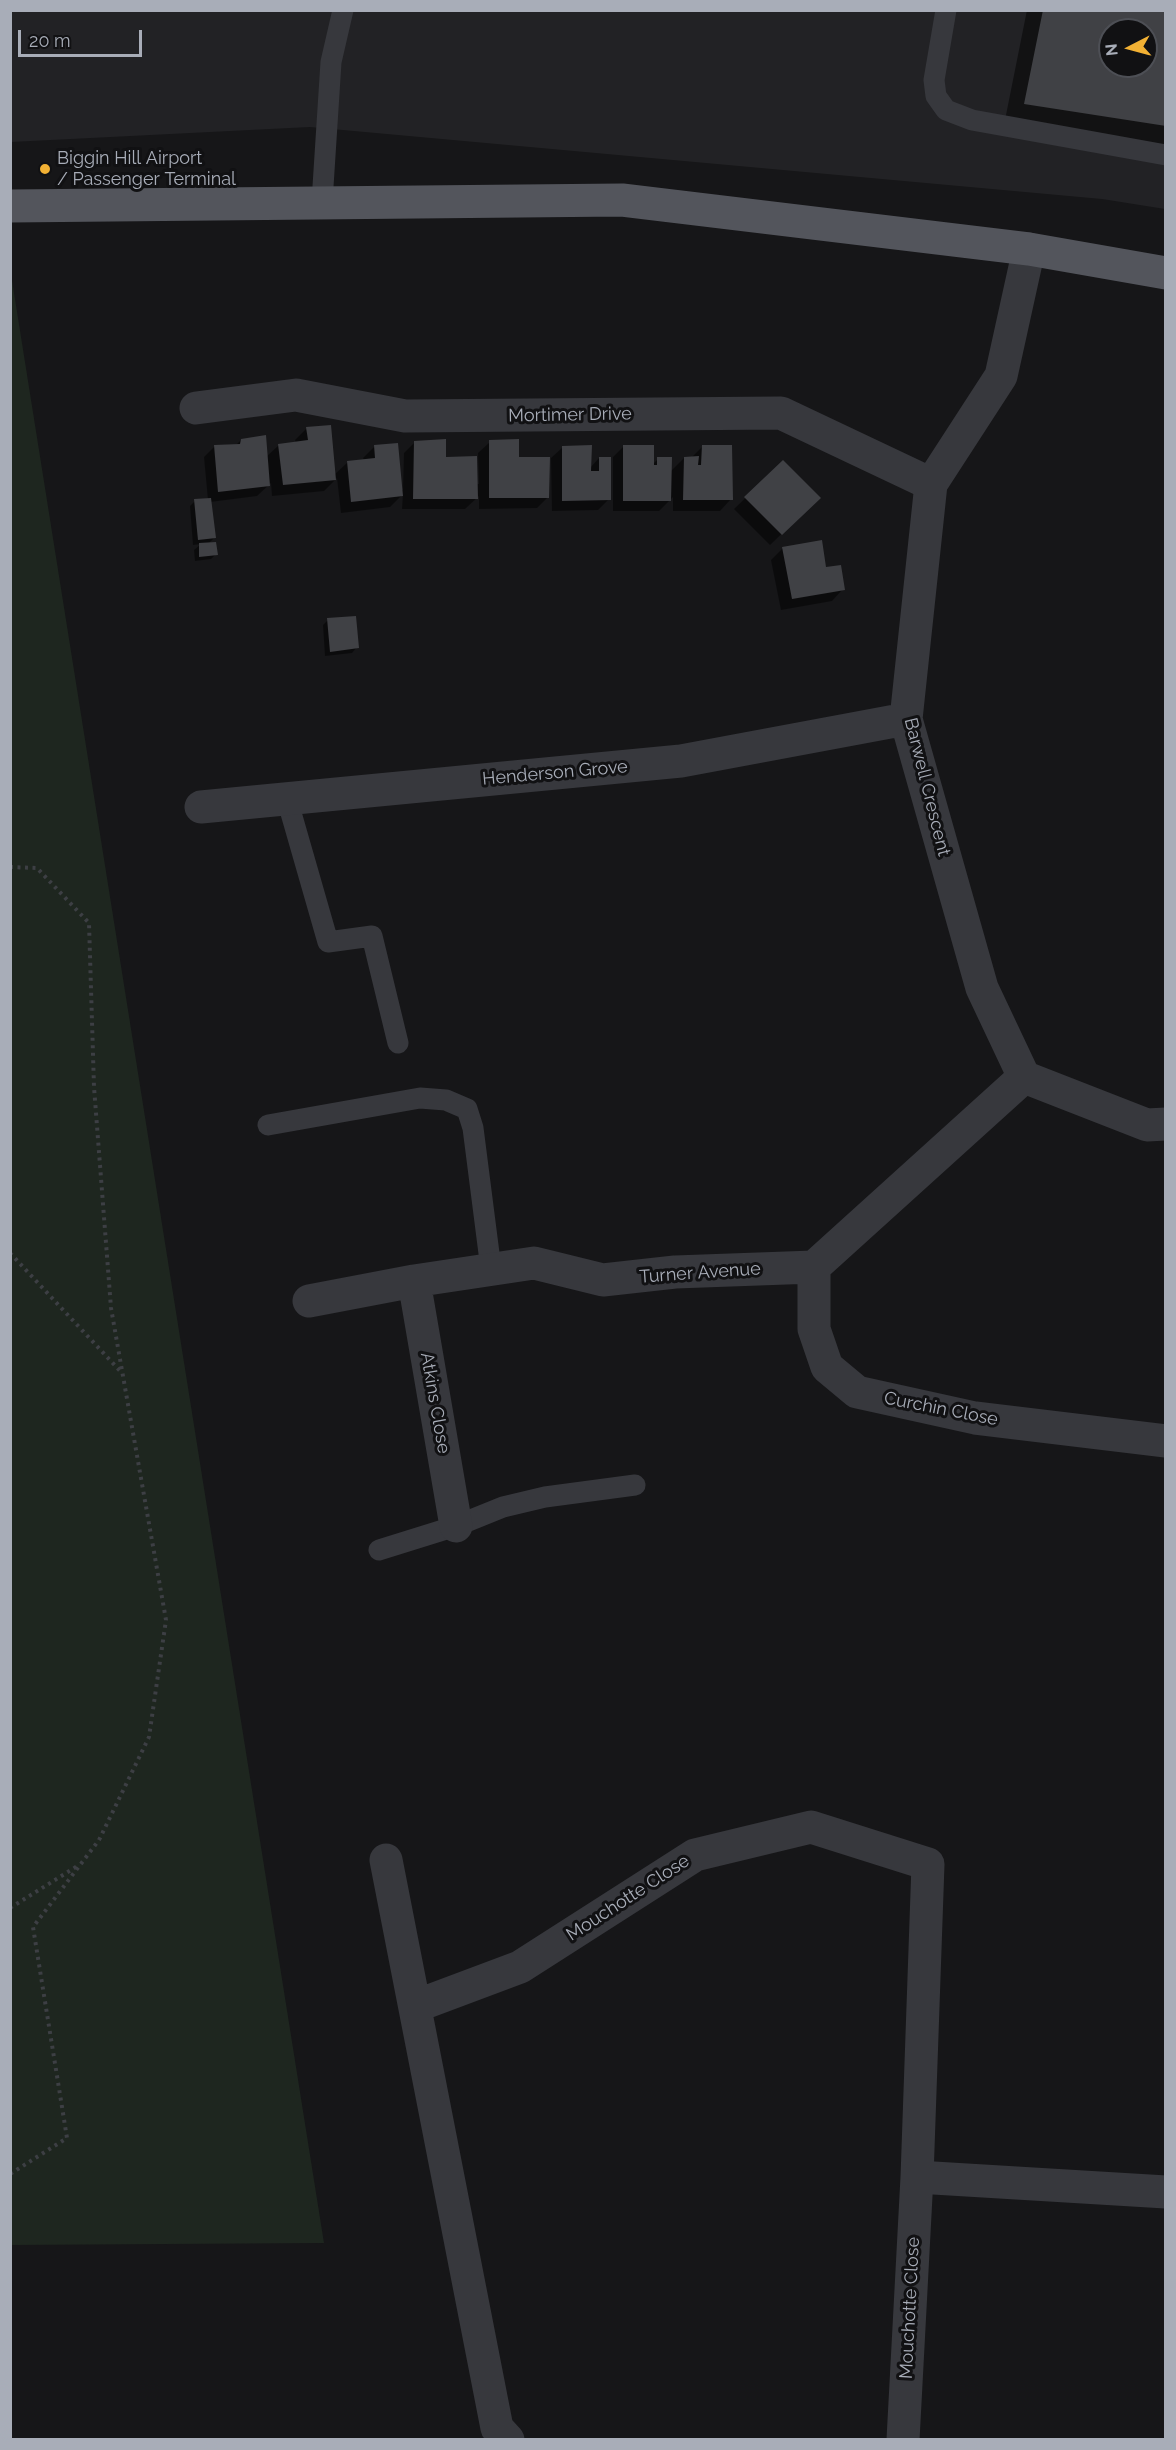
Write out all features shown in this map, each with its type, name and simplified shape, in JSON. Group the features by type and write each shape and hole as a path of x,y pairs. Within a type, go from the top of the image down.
{"main road":[{"path":"10,206 622,200 1029,249 1166,273"}],"street":[{"name":"Barwell Crescent","path":"1024,1077 982,988 906,719 931,484 1001,376 1029,249"},
{"name":"Mortimer Drive","path":"196,408 296,395 405,416 781,413 931,484"},
{"name":"Henderson Grove","path":"201,807 681,761 906,719"},
{"path":"814,1267 1024,1077 1147,1125 1166,1124"},
{"name":"Turner Avenue","path":"309,1301 414,1281 534,1263 603,1280 675,1272 814,1267"},
{"name":"Curchin Close","path":"814,1267 814,1329 827,1367 857,1392 975,1418 1166,1441"},
{"name":"Atkins Close","path":"414,1281 456,1526"},
{"name":"Mouchotte Close","path":"416,2006 520,1967 695,1854 811,1827 928,1864 917,2177 903,2439"},
{"path":"386,1860 497,2428 508,2439"},
{"path":"917,2177 1166,2192"}],"lane":[{"path":"322,202 331,62 343,10"},
{"path":"946,10 934,80 936,96 946,110 972,120 1166,155"},
{"path":"287,799 328,942 372,936 398,1043"},
{"path":"268,1125 420,1098 446,1100 467,1109 473,1128 491,1269"},
{"path":"379,1550 456,1526 504,1507 545,1497 635,1485"}],"path":[{"path":"10,867 36,868 89,923 94,1087 110,1296 166,1620 149,1737 99,1840 33,1927 67,2138 10,2174"},
{"path":"10,1253 122,1374"},
{"path":"10,1908 82,1863"}],"shaded area":[{"path":"11,11 1165,11 1165,209 1102,199 310,127 11,142"},
{"path":"11,274 324,2243 11,2245"}],"building":[{"path":"1043,10 1166,10 1166,126 1024,104"},
{"path":"331,425 336,480 283,485 278,444 308,440 306,427"},
{"path":"266,435 270,486 218,492 214,445 240,444 241,439"},
{"path":"446,439 446,457 477,456 478,499 413,499 414,441"},
{"path":"519,439 519,457 550,457 549,498 489,498 489,440"},
{"path":"398,443 403,496 351,502 347,461 375,458 374,445"},
{"path":"592,445 591,471 599,471 599,457 611,457 611,500 562,501 562,446"},
{"path":"623,445 654,445 654,465 657,465 657,457 672,457 671,501 623,501"},
{"path":"702,445 732,445 733,500 683,500 684,457 699,456 698,465 701,465"},
{"path":"783,460 821,498 782,535 744,497"},
{"path":"211,498 216,538 198,540 194,499"},
{"path":"822,540 826,567 841,565 845,590 792,599 782,547"},
{"path":"216,542 218,555 199,557 199,543"},
{"path":"356,616 359,648 330,652 327,618"}],"place":[{"name":"Biggin Hill Airport / Passenger Terminal","path":"45,169"}]}
